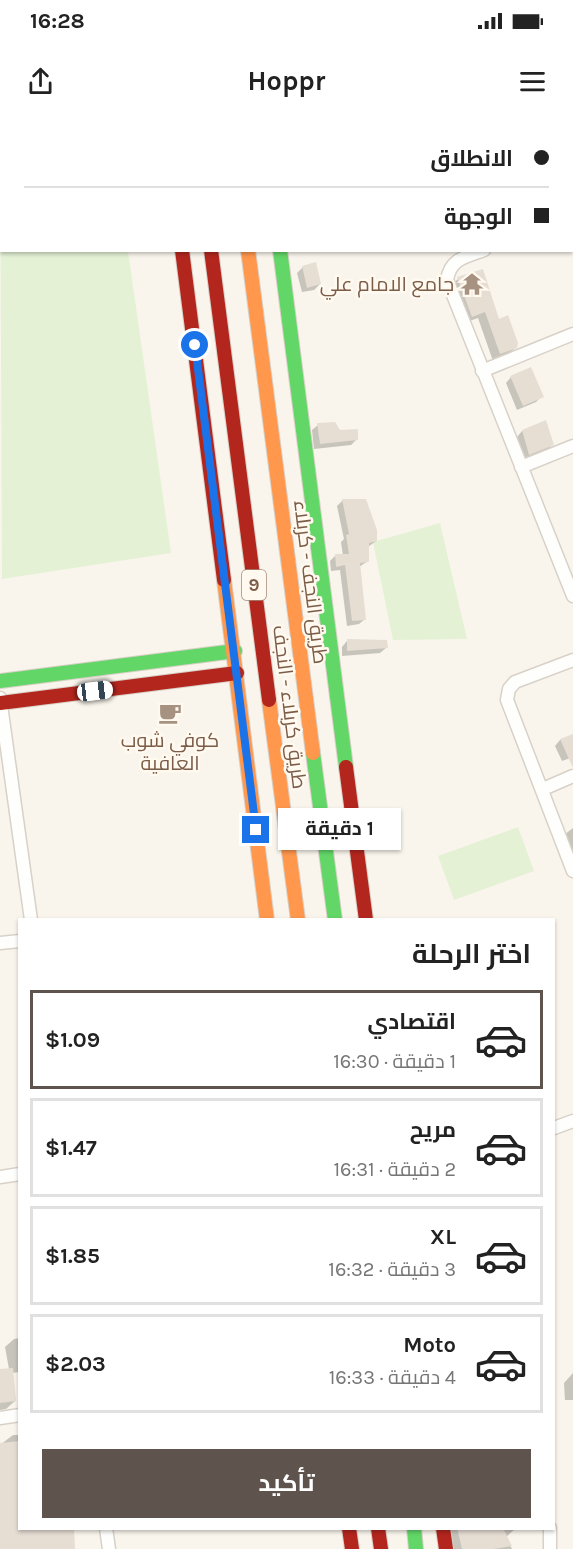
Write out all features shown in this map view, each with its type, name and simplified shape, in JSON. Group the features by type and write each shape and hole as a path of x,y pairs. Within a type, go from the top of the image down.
{"main road":[{"path":"182,252 235,651 267,918"},
{"name":"طريق کربلاء - النجف","path":"211,252 298,918"},
{"name":"طريق النجف - کربلاء","path":"248,252 335,918"},
{"path":"280,252 366,918"},
{"path":"0,681 235,651"},
{"path":"0,703 237,674"},
{"path":"349,1530 352,1549"},
{"path":"414,1530 416,1549"},
{"path":"426,1549 427,1530"},
{"path":"444,1530 446,1549"}],"street":[{"path":"478,252 456,260 449,269 447,280 573,596"},
{"path":"482,371 573,334"},
{"path":"521,467 573,446"},
{"path":"573,660 514,682 508,689 510,710 543,789 573,871"},
{"path":"0,698 31,918"},
{"path":"543,789 573,776"},
{"path":"0,943 18,941"},
{"path":"555,1128 573,1121"},
{"path":"0,1177 18,1174"},
{"path":"0,1418 18,1416"},
{"path":"106,1530 109,1549"},
{"path":"550,1530 550,1549"}],"green space":[{"path":"1,252 128,252 171,553 2,579"},
{"path":"440,523 467,639 393,640 373,542"},
{"path":"518,827 534,871 454,900 438,856"}],"building":[{"path":"316,262 321,284 307,288 302,266"},
{"path":"483,269 499,319 508,315 518,343 517,348 500,354 485,312 472,317 457,277"},
{"path":"531,367 544,397 523,406 510,376"},
{"path":"546,420 554,445 529,455 522,430"},
{"path":"335,422 340,430 358,429 358,440 320,444 317,423"},
{"path":"342,499 366,499 377,530 377,541 369,543 369,562 360,563 366,620 352,621 345,565 336,567 335,554 349,554 346,535 349,534"},
{"path":"347,639 387,640 388,648 347,651"},
{"path":"573,734 573,768 560,739"},
{"path":"13,1368 16,1401 0,1403 0,1369"},
{"path":"18,1441 18,1530 74,1530 75,1549 0,1549 0,1443"},
{"path":"457,1530 504,1530 512,1546 494,1549 462,1549"}],"traffic: fast":[{"path":"280,252 346,767"},
{"path":"0,681 235,651"},
{"path":"313,753 335,918"},
{"path":"414,1530 416,1549"}],"traffic: slow":[{"path":"248,252 313,753"},
{"path":"224,580 267,918"},
{"path":"269,700 298,918"}],"traffic: jam":[{"path":"182,252 224,580"},
{"path":"211,252 269,700"},
{"path":"0,703 237,673"},
{"path":"346,767 366,918"},
{"path":"349,1530 352,1549"},
{"path":"378,1530 381,1549"},
{"path":"443,1530 446,1549"}],"place":[{"name":"جامع الامام علي","path":"472,284"},
{"name":"كوفي شوب العافية","path":"170,713"}],"route":[{"path":"195,345 256,830"}]}
